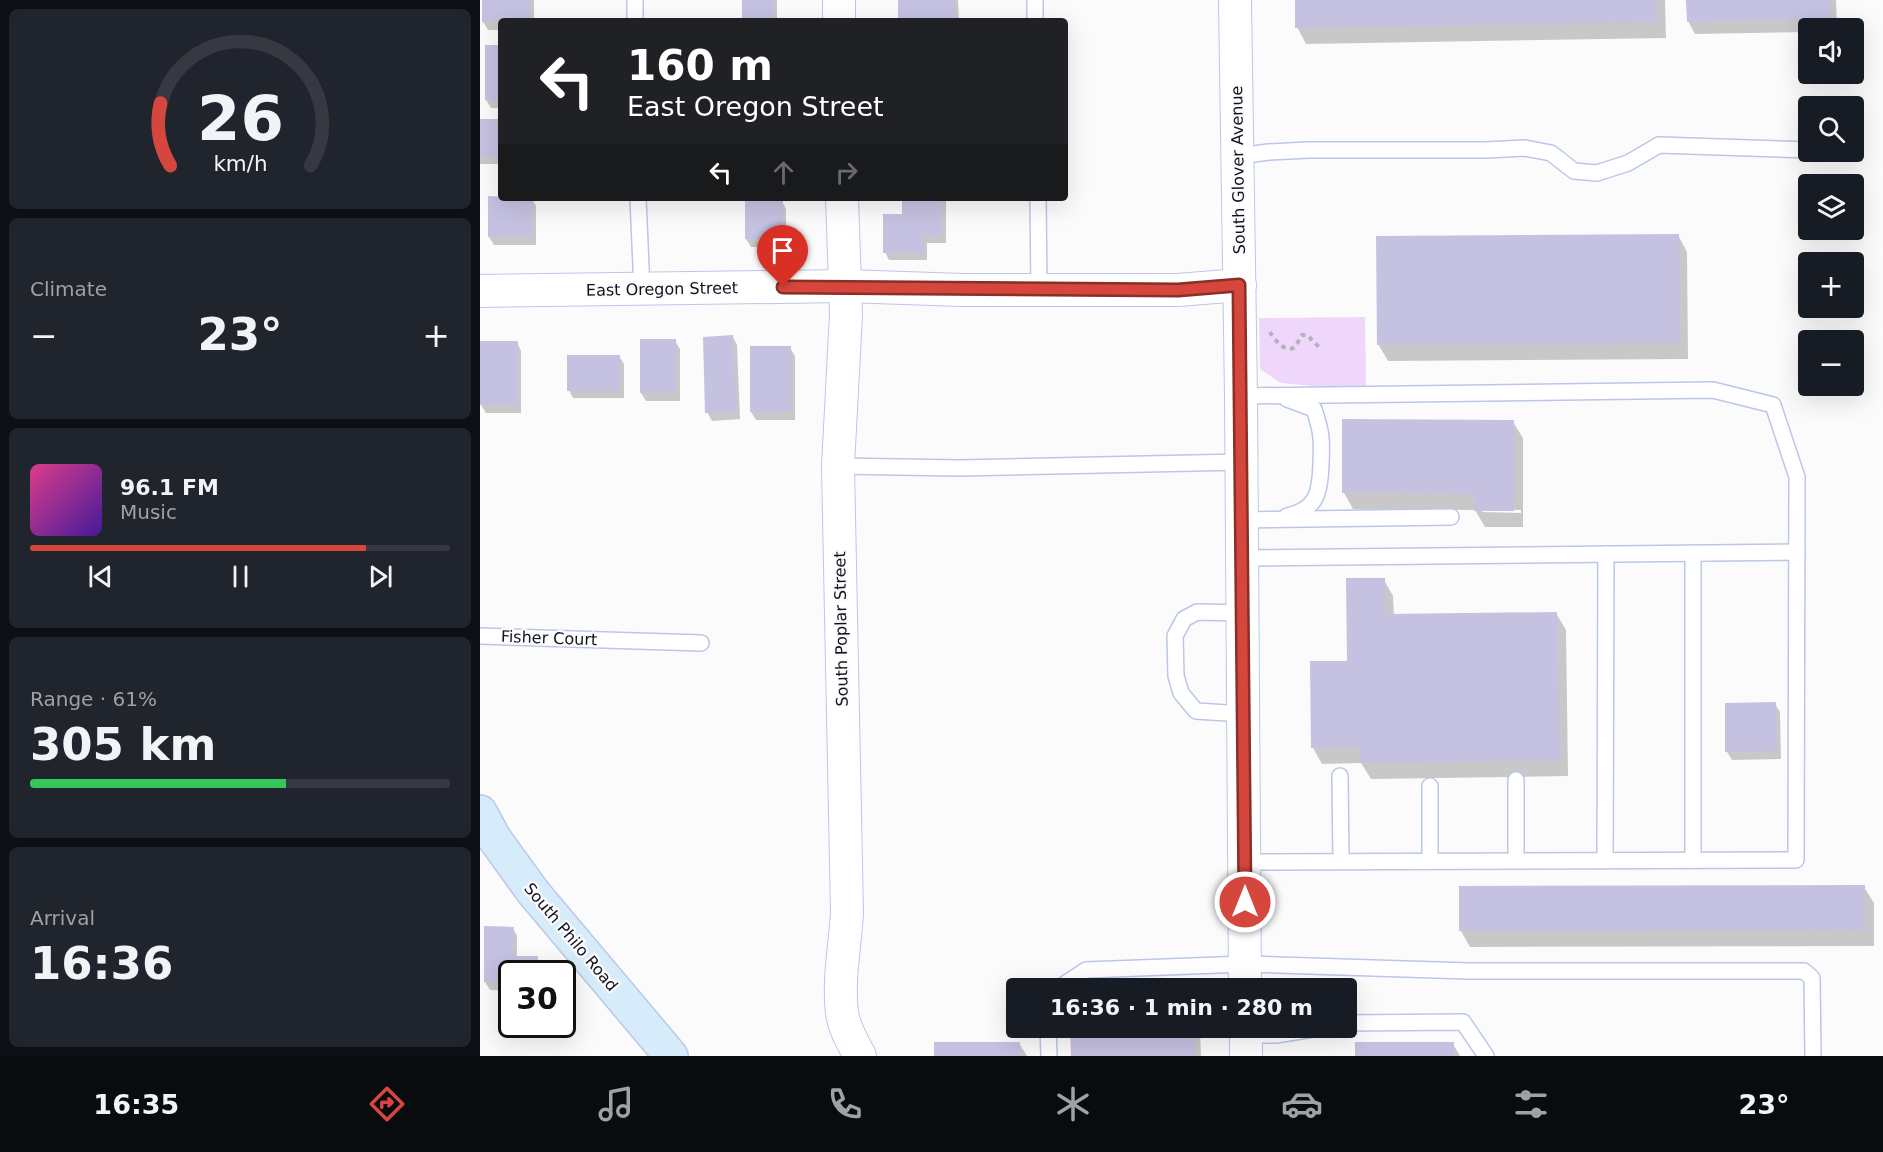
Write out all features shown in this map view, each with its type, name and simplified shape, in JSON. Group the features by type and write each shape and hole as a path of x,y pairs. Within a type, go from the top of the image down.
{"main road":[{"name":"South Philo Road","path":"480,812 494,838 533,892 671,1056"}],"street":[{"path":"839,0 839,18"},
{"name":"South Glover Avenue","path":"1235,0 1239,285 1254,396 1242,462 1256,520 1242,558 1245,976"},
{"name":"South Poplar Street","path":"842,201 846,314 838,466 847,913 842,1014 851,1040 860,1056"},
{"name":"East Oregon Street","path":"480,291 845,286 1178,290 1239,285"}],"lane":[{"path":"635,0 635,18"},
{"path":"1035,0 1035,18"},
{"path":"1238,156 1308,150 1525,148 1551,153 1574,171 1597,173 1628,163 1659,145 1798,150"},
{"path":"638,201 642,290"},
{"path":"1038,201 1039,290"},
{"path":"1244,862 1796,860 1797,477 1773,405 1713,390 1254,396"},
{"path":"1254,396 1290,400 1314,409 1322,433 1320,488 1313,502 1299,513 1256,520"},
{"path":"838,466 960,468 1242,462"},
{"path":"1256,520 1451,517"},
{"path":"1242,558 1797,552"},
{"path":"1693,553 1693,860"},
{"path":"1605,860 1606,554"},
{"path":"1243,613 1197,612 1184,619 1175,636 1176,676 1181,693 1196,711 1243,714"},
{"name":"Fisher Court","path":"480,636 701,644"},
{"path":"1340,776 1341,861"},
{"path":"1516,780 1516,860"},
{"path":"1430,786 1430,861"},
{"path":"1074,978 1086,970 1245,976 1468,971 1804,972 1812,978 1813,1056"},
{"path":"1357,1023 1463,1022 1486,1056"},
{"path":"1048,1038 1048,1056"}],"path":[{"path":"1266,326 1277,342 1289,348 1293,348 1302,335 1307,335 1319,347"}],"shaded area":[{"path":"1365,317 1366,386 1323,387 1281,383 1260,369 1259,318"}],"building":[{"path":"482,0 530,0 530,18 498,18 498,22 482,22"},
{"path":"742,0 774,0 774,18 742,18"},
{"path":"898,0 955,0 955,18 898,18"},
{"path":"1295,0 1657,0 1657,22 1295,28"},
{"path":"1686,0 1830,0 1831,18 1687,22"},
{"path":"485,45 498,45 498,100 485,100"},
{"path":"480,119 498,119 498,156 480,156"},
{"path":"488,196 498,196 498,201 532,201 532,237 488,237"},
{"path":"745,201 783,201 783,239 745,239"},
{"path":"902,201 942,201 942,236 924,236 924,253 883,253 883,214 902,214"},
{"path":"1679,234 1680,343 1377,345 1376,236"},
{"path":"733,335 736,412 705,413 703,337"},
{"path":"640,339 676,339 676,393 640,393"},
{"path":"480,341 518,341 518,405 480,405"},
{"path":"750,346 791,346 791,412 750,412"},
{"path":"567,355 620,355 620,391 567,391"},
{"path":"1342,419 1514,420 1514,511 1474,511 1474,494 1342,493"},
{"path":"1346,578 1385,578 1385,614 1557,612 1560,760 1360,763 1359,747 1311,748 1310,661 1347,661"},
{"path":"1776,702 1777,751 1725,752 1725,703"},
{"path":"1865,885 1865,930 1459,931 1459,886"},
{"path":"484,926 514,927 513,956 538,956 538,960 498,960 498,983 484,982"},
{"path":"1070,1038 1194,1038 1195,1056 1071,1056"},
{"path":"934,1042 1020,1042 1020,1056 934,1056"},
{"path":"1355,1042 1454,1042 1454,1056 1355,1056"}],"route":[{"path":"783,287 1178,290 1239,285 1245,902"}]}
